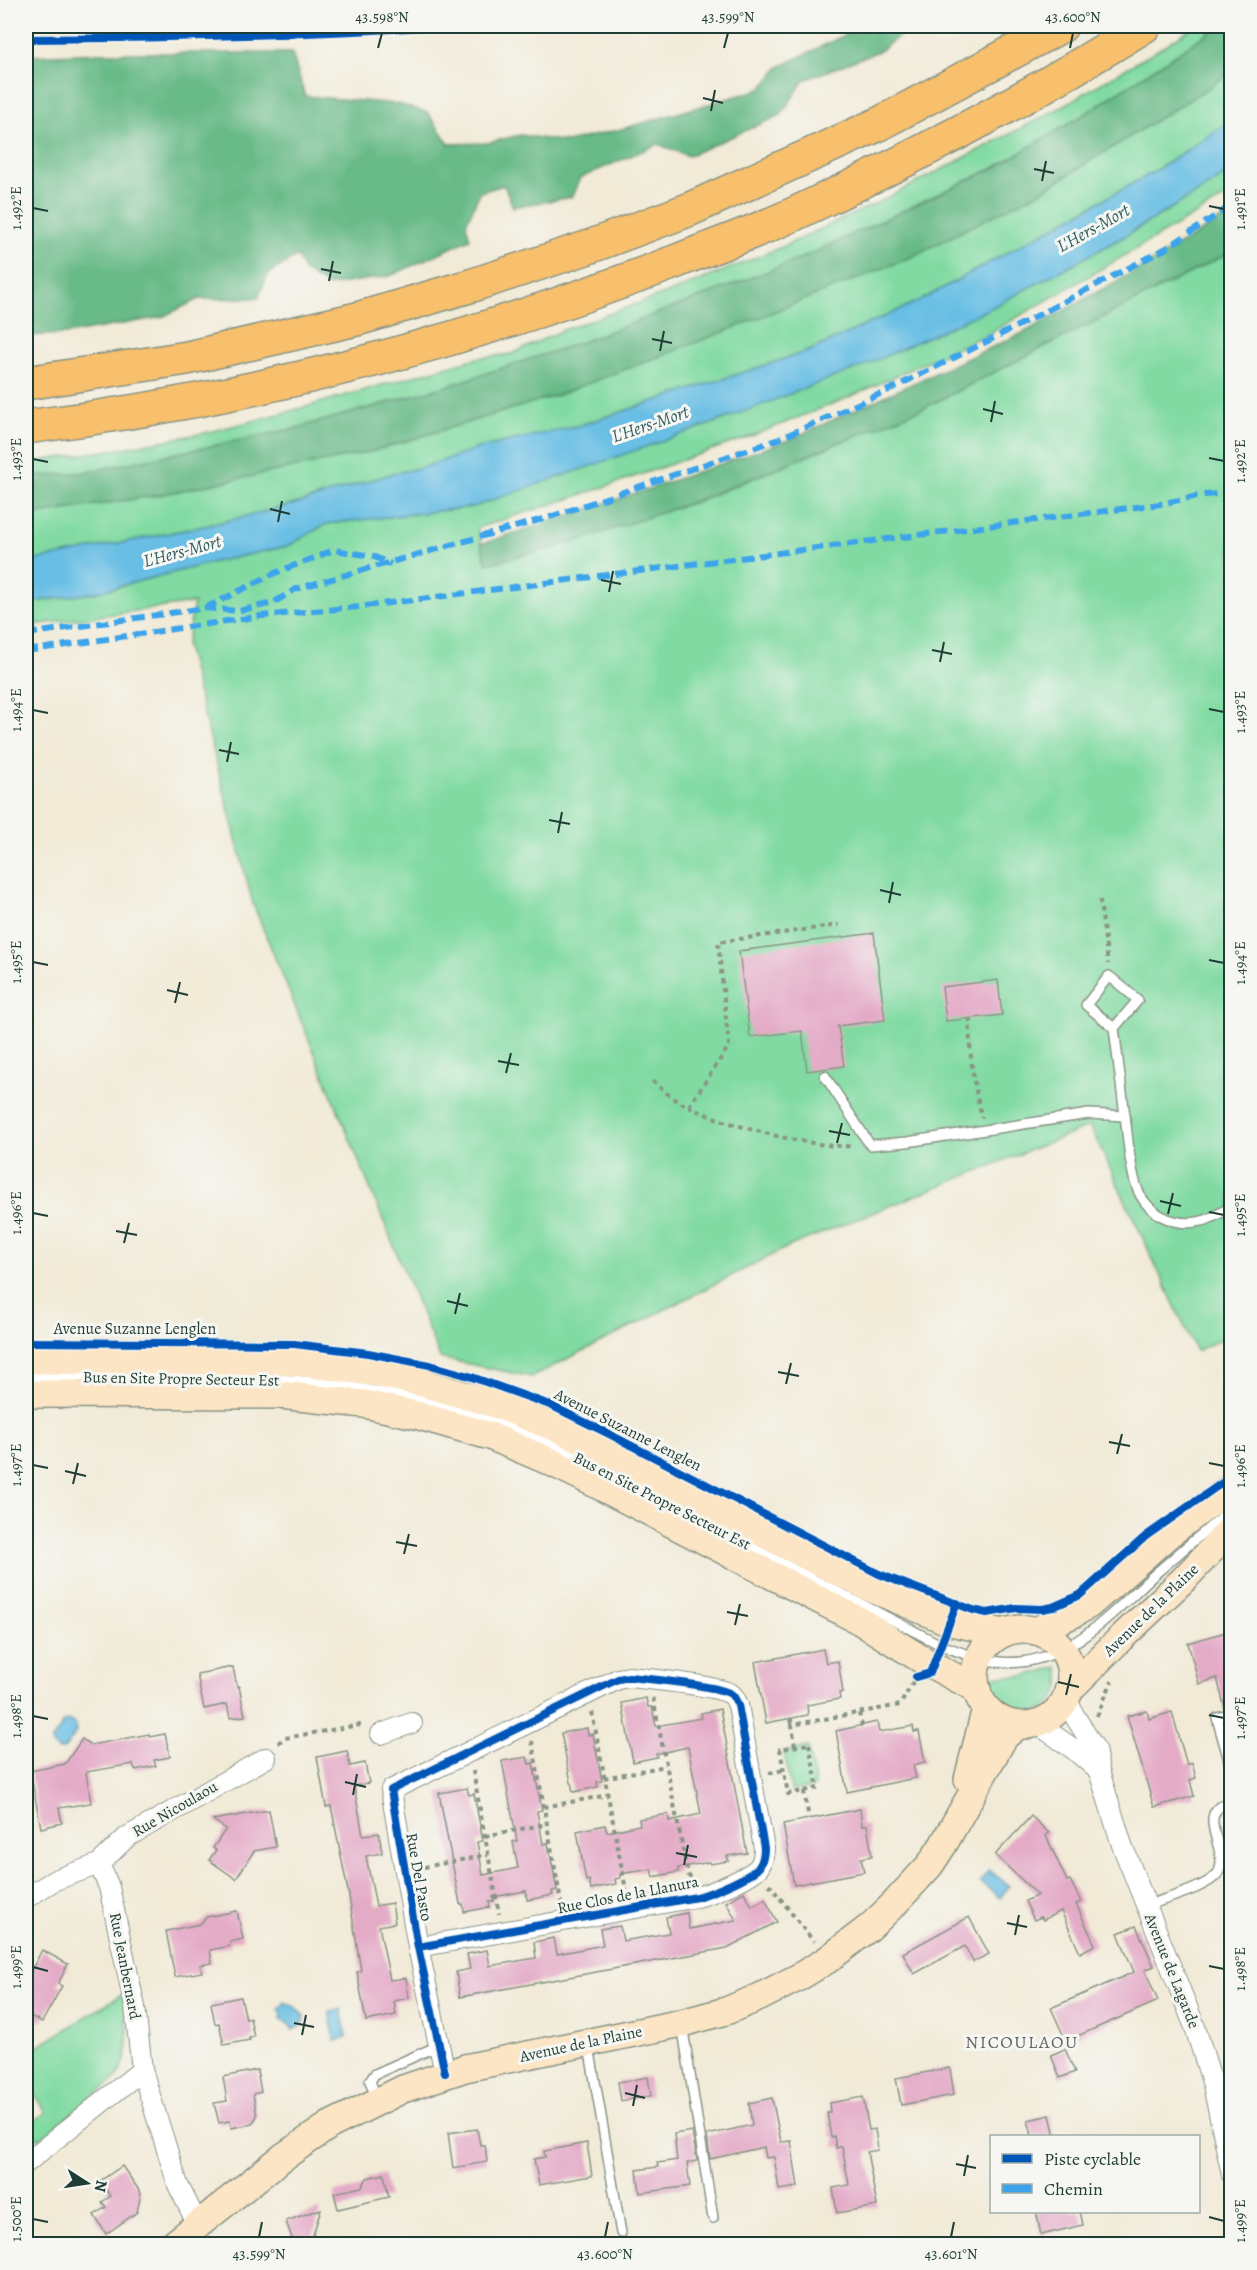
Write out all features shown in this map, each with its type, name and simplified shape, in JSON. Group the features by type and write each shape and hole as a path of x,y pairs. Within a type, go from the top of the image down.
{"highway":[{"path":"26,383 187,358 347,321 472,285 586,248 688,210 877,125 1060,26"},
{"path":"26,427 190,402 305,376 407,350 614,285 792,215 925,151 1019,100 1144,26"}],"street":[{"name":"Avenue Suzanne Lenglen","path":"26,1360 297,1362 372,1372 423,1383 498,1406 561,1430 868,1587 950,1622 1004,1633 1022,1630 1035,1631"},
{"path":"26,1394 280,1395 364,1404 416,1415 490,1436 590,1481 860,1621 925,1671 982,1699 998,1718 1027,1724 1078,1752 1099,1771"},
{"path":"1035,1631 1090,1604 1169,1534 1232,1487"},
{"name":"Avenue de la Plaine","path":"186,2240 283,2157 330,2125 377,2100 445,2073 682,2023 726,2011 799,1977 853,1940 894,1904 930,1865 1004,1737 1054,1713 1067,1694 1120,1638 1185,1578 1232,1528"},
{"path":"1035,1631 1054,1641 1062,1650 1069,1665 1067,1694"},
{"path":"979,1659 994,1640 1004,1633"},
{"name":"Avenue de la Plaine","path":"960,1813 982,1699 975,1675 979,1659"},
{"path":"470,1752 618,1679 629,1677 724,1691 733,1695 738,1706 764,1848 763,1860 758,1869"},
{"name":"Avenue de Lagarde","path":"1067,1694 1074,1715 1095,1749 1099,1771 1122,1845 1196,2027 1213,2085 1232,2175"},
{"path":"375,1732 412,1723"},
{"name":"Rue Del Pasto","path":"445,2073 418,1947 391,1790 470,1752"},
{"name":"Rue Nicoulaou","path":"26,1898 55,1880 99,1864 127,1837 266,1758"},
{"name":"Rue Jeanbernard","path":"99,1864 109,1887 135,2007 142,2070 178,2186 192,2215 186,2240"},
{"name":"Rue Clos de la Llanura","path":"418,1947 697,1897 715,1892 758,1869"},
{"path":"26,2163 142,2070"}],"lane":[{"path":"1114,1028 1138,1000 1109,976 1086,1005 1114,1028 1136,1186 1149,1207 1163,1218 1178,1223 1203,1221 1232,1207"},
{"path":"825,1076 870,1145 1089,1114 1125,1116"},
{"name":"Bus en Site Propre Secteur Est","path":"26,1377 280,1379 318,1382 367,1388 472,1414 555,1446 934,1641 990,1662 1021,1662 1052,1655 1062,1650 1104,1620 1232,1509"},
{"path":"1232,1714 1217,1718 1232,1771"},
{"path":"1146,1906 1206,1883 1218,1873 1221,1862 1212,1824 1213,1815 1224,1803 1232,1801"},
{"path":"682,2023 713,2217"},
{"path":"588,2042 621,2233"},
{"path":"377,2100 370,2081 375,2074 440,2045"}],"path":[{"path":"159,26 159,38"},
{"path":"1100,900 1109,976"},
{"path":"689,1106 729,1046 718,942 839,926"},
{"path":"970,1018 969,1034 978,1102 986,1130"},
{"path":"652,1081 675,1099 710,1116 787,1138 843,1147 870,1145"},
{"path":"1097,1717 1114,1676"},
{"path":"652,1680 651,1689 688,1875 694,1880 697,1897"},
{"path":"792,1725 900,1705 909,1689"},
{"path":"588,1694 626,1891"},
{"path":"859,1713 862,1726"},
{"path":"791,1719 795,1746"},
{"path":"529,1723 561,1902"},
{"path":"266,1758 266,1751 285,1738 359,1725 375,1732"},
{"path":"809,1744 818,1788 788,1794 780,1749 795,1746 809,1744"},
{"path":"470,1752 499,1915"},
{"path":"604,1778 666,1766"},
{"path":"804,1791 809,1819"},
{"path":"543,1807 608,1795"},
{"path":"485,1836 547,1824"},
{"path":"418,1868 488,1855"},
{"path":"758,1869 813,1940"}],"green space":[{"path":"863,26 913,26 879,51 804,80 781,115 688,156 658,144 580,178 572,197 513,207 504,185 480,192 466,224 470,239 390,276 328,286 304,271 297,256 268,274 258,298 199,299 162,317 67,334 26,336 26,56 103,53 292,53 305,96 398,104 428,113 449,144 487,143 520,135 567,142 622,129 761,89 779,67"},
{"path":"1195,26 1219,26 1085,114 996,167 800,259 585,341 444,387 293,429 81,473 26,477 26,463 209,432 477,358 512,354 563,330 679,289 784,246 879,202 1056,110"},
{"path":"1219,26 1231,26 1231,70 1215,84 1040,192 911,257 558,395 370,452 159,495 26,516 26,477 81,473 293,429 444,387 585,341 800,259 996,167 1085,114"},
{"path":"1231,70 1231,121 1152,173 923,299 809,351 581,425 479,448 425,467 391,474 299,503 214,524 26,562 26,516 159,495 370,452 558,395 911,257 1040,192 1215,84"},
{"path":"1231,172 1231,194 990,333 845,399 749,437 477,528 487,563 696,502 926,407 1231,252 1231,1334 1196,1351 1090,1126 792,1245 532,1377 440,1358 253,904 186,645 194,603 26,626 26,603 93,593 218,561 288,546 326,524 473,507 991,308 1125,236"},
{"path":"1231,213 1231,252 926,407 696,501 571,543 487,564 481,544 791,439 1023,333 1148,264"},
{"path":"1058,1667 1060,1684 1054,1698 1043,1708 1029,1714 1014,1714 1001,1708 991,1695 987,1676 1024,1676"},
{"path":"808,1747 816,1787 791,1791 784,1752"},
{"path":"123,1994 128,2027 128,2047 122,2068 116,2078 42,2137 33,2140 26,2137 26,2128 46,2112 26,2079 26,2054"}],"water":[{"name":"L'Hers-Mort","path":"1231,121 1231,172 1125,236 991,308 866,365 714,423 473,507 326,524 288,546 218,561 93,593 26,603 26,562 214,524 299,503 391,474 425,467 479,448 581,425 809,351 923,299 1152,173"},
{"path":"70,1721 76,1725 77,1731 64,1749 59,1750 53,1746 52,1740 64,1722"},
{"path":"989,1870 1009,1886 1000,1898 980,1882"},
{"path":"285,2002 295,2007 304,2016 303,2024 292,2030 290,2025 281,2020 282,2014 279,2009"},
{"path":"341,2009 347,2038 335,2041 329,2011"}],"building":[{"path":"874,933 885,1020 838,1026 844,1066 807,1071 802,1031 750,1037 739,951"},
{"path":"998,980 1002,1015 946,1021 942,987"},
{"path":"1232,1630 1232,1707 1225,1709 1217,1678 1199,1684 1188,1643"},
{"path":"823,1649 826,1663 838,1661 843,1692 839,1693 840,1699 807,1705 808,1715 766,1723 755,1662"},
{"path":"233,1667 245,1716 230,1718 227,1704 204,1709 197,1674"},
{"path":"646,1698 648,1707 652,1707 656,1726 702,1718 701,1713 720,1709 747,1853 727,1856 729,1861 678,1868 678,1872 653,1877 651,1869 620,1874 620,1878 615,1879 616,1884 591,1889 589,1880 586,1881 577,1831 605,1825 607,1832 640,1825 639,1819 668,1814 669,1821 701,1814 688,1747 633,1762 622,1703"},
{"path":"1147,1711 1149,1719 1172,1712 1187,1765 1192,1763 1196,1778 1190,1780 1194,1796 1154,1807 1127,1716"},
{"path":"877,1722 879,1732 913,1726 914,1732 919,1731 925,1762 913,1765 916,1778 847,1792 836,1731"},
{"path":"587,1728 588,1735 593,1734 602,1781 597,1782 598,1787 573,1792 561,1733"},
{"path":"149,1734 150,1737 165,1734 170,1757 154,1760 156,1766 135,1770 133,1764 86,1772 91,1803 59,1808 62,1823 41,1828 30,1771 65,1764 82,1739 91,1745"},
{"path":"347,1751 350,1766 365,1763 369,1783 354,1786 363,1835 379,1833 382,1853 366,1856 376,1906 392,1903 395,1923 379,1926 390,1980 406,1978 409,1998 394,2001 396,2015 366,2021 357,1972 361,1971 349,1896 331,1806 326,1807 317,1757"},
{"path":"527,1757 529,1764 533,1763 542,1810 537,1811 543,1844 548,1843 557,1890 552,1891 553,1895 527,1900 526,1891 493,1897 494,1901 489,1902 490,1907 464,1912 463,1904 460,1904 439,1793 467,1788 469,1795 474,1794 483,1841 477,1842 483,1875 518,1868 513,1842 517,1841 502,1761"},
{"path":"860,1809 862,1826 867,1825 872,1856 861,1858 864,1872 794,1885 783,1824"},
{"path":"269,1810 276,1847 254,1851 236,1879 209,1860 216,1850 213,1848 226,1829 213,1820"},
{"path":"1031,1816 1049,1833 1046,1836 1067,1881 1070,1880 1081,1902 1076,1904 1095,1945 1080,1953 1061,1911 1043,1920 1041,1917 1034,1920 1025,1901 1038,1895 995,1855"},
{"path":"744,1892 752,1906 765,1899 777,1922 727,1948 460,1997 456,1972 470,1969 467,1954 487,1950 490,1966 536,1958 534,1942 554,1938 557,1954 603,1945 600,1929 620,1926 623,1941 669,1933 666,1917 687,1913 689,1929 736,1920 726,1902"},
{"path":"237,1911 243,1939 230,1942 230,1946 210,1950 212,1963 200,1965 202,1972 175,1977 166,1931 200,1924 207,1917"},
{"path":"969,1917 989,1954 973,1962 965,1946 914,1974 903,1953"},
{"path":"1136,1926 1154,1966 1145,1970 1158,2001 1066,2041 1051,2008 1134,1972 1118,1933"},
{"path":"42,1950 68,1964 58,1984 62,1986 42,2022 26,2014 26,1969 31,1971"},
{"path":"241,1997 246,2019 250,2018 254,2037 249,2038 250,2040 224,2045 219,2023 215,2024 211,2003"},
{"path":"1065,2049 1075,2072 1060,2078 1051,2055"},
{"path":"950,2068 954,2095 901,2105 896,2078"},
{"path":"257,2070 261,2092 253,2094 257,2116 252,2124 231,2128 230,2121 219,2123 214,2103 227,2101 223,2077"},
{"path":"648,2077 651,2096 621,2101 618,2082"},
{"path":"863,2097 869,2130 875,2129 878,2150 867,2152 877,2206 837,2213 833,2188 849,2185 842,2146 836,2148 834,2136 831,2137 827,2112 830,2112 829,2103"},
{"path":"772,2098 781,2142 791,2141 798,2187 779,2190 774,2157 766,2158 764,2147 710,2159 707,2135 752,2125 749,2103"},
{"path":"1050,2115 1055,2135 1032,2135 1028,2120"},
{"path":"477,2129 480,2145 485,2145 487,2162 453,2168 448,2133"},
{"path":"692,2131 697,2161 687,2163 690,2186 640,2193 637,2170 658,2167 657,2163 677,2160 674,2134"},
{"path":"587,2143 592,2176 539,2185 534,2159 545,2157 544,2151"},
{"path":"122,2166 141,2193 137,2212 106,2234 94,2215 106,2207 102,2202 111,2196 100,2181"},
{"path":"384,2174 389,2197 338,2209 334,2193 362,2187 367,2178"},
{"path":"321,2209 313,2235 319,2244 294,2244 286,2221"},
{"path":"1036,2213 1080,2213 1083,2225 1041,2235"}],"marked path":[{"path":"26,634 205,608 238,611 273,603 296,589 550,517 779,439 891,389 996,337 1167,248 1232,205"},
{"path":"26,651 261,616 358,607 1232,493"},
{"path":"205,608 275,573 334,550 372,556 391,564"}],"cycle path":[{"path":"26,39 234,36 442,26"},
{"path":"26,1342 294,1344 368,1353 430,1365 469,1376 550,1405 879,1574 973,1610 987,1613 1016,1608 1053,1607 1080,1595 1146,1536 1232,1476"},
{"path":"916,1677 930,1673 957,1603"},
{"path":"418,1947 697,1897 730,1885 754,1871 759,1867 764,1848 738,1705 734,1696 697,1685 629,1677 618,1679 391,1790 418,1947 445,2073"}],"district":[{"name":"NICOULAOU","path":"1022,2042"}]}
